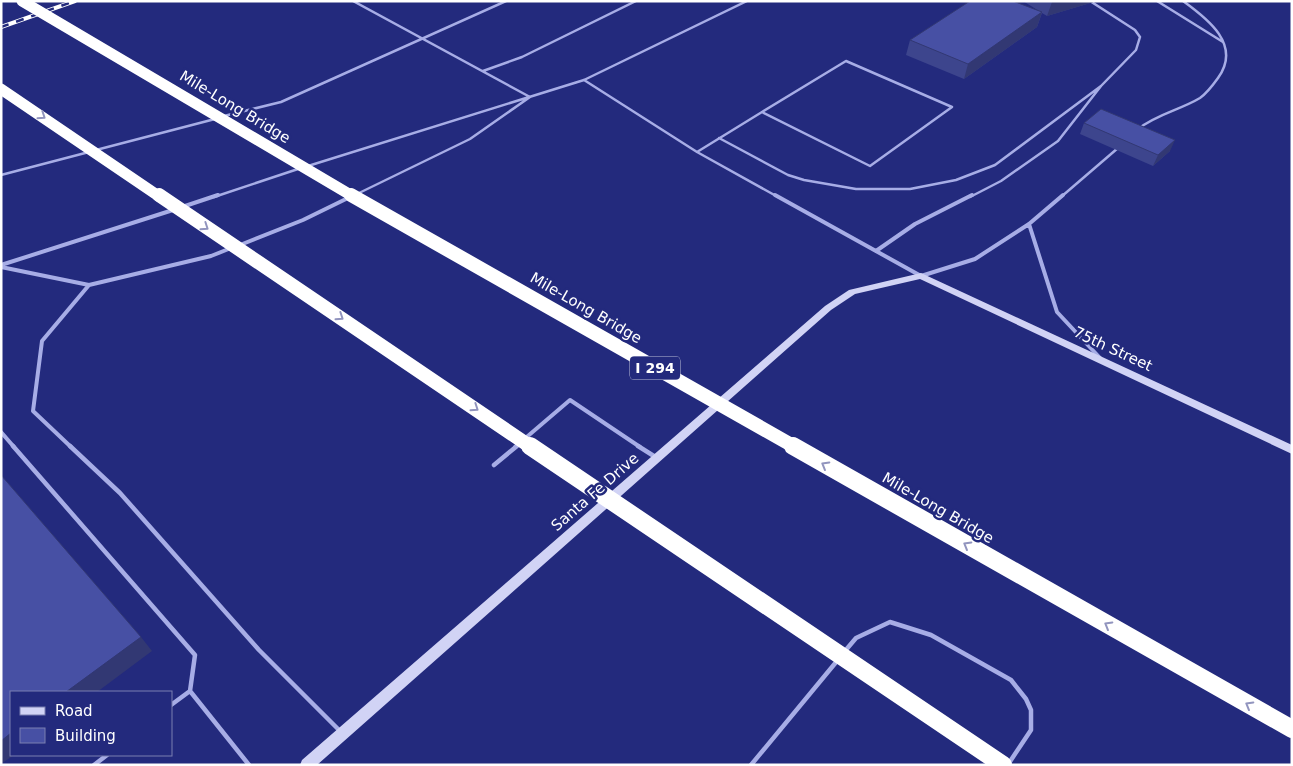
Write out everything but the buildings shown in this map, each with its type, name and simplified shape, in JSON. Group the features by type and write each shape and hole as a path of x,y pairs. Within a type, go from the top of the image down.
{"highway":[{"name":"Mile-Long Bridge","path":"22,1 335,186 1292,730"},
{"path":"1,89 1004,765"}],"street":[{"name":"75th Street","path":"921,276 1292,450"},
{"name":"Santa Fe Drive","path":"307,765 828,308 852,292 921,276"}],"lane":[{"path":"352,1 530,97"},
{"path":"357,4 364,1"},
{"path":"1,175 281,102 506,1"},
{"path":"483,71 522,57 636,1"},
{"path":"1,266 398,137 584,80 747,1"},
{"path":"876,251 915,224 1001,181 1058,141 1101,86 1136,50 1140,37 1135,30 1090,1"},
{"path":"1157,1 1224,44"},
{"path":"1133,134 1147,121 1200,98 1222,76 1228,59 1224,44 1215,25 1183,1"},
{"path":"697,152 846,60 952,107 870,166 762,112"},
{"path":"584,80 697,152 921,276 975,259 1029,224 1119,148"},
{"path":"719,138 788,175 804,180 856,189 910,189 956,180 995,165 1101,86"},
{"path":"1,266 89,285 211,256 303,220 470,139 530,97"},
{"path":"1029,224 1057,312 1103,361"},
{"path":"89,285 42,341 33,411 120,493 259,650 343,733"},
{"path":"494,465 570,400 658,458"},
{"path":"1,432 195,655 190,691 172,704"},
{"path":"751,765 856,638 890,622 931,635 1011,680 1026,698 1031,710 1031,730 1008,765"},
{"path":"190,691 249,765"},
{"path":"94,765 106,756"}],"railway":[{"path":"1,27 75,1"}]}
